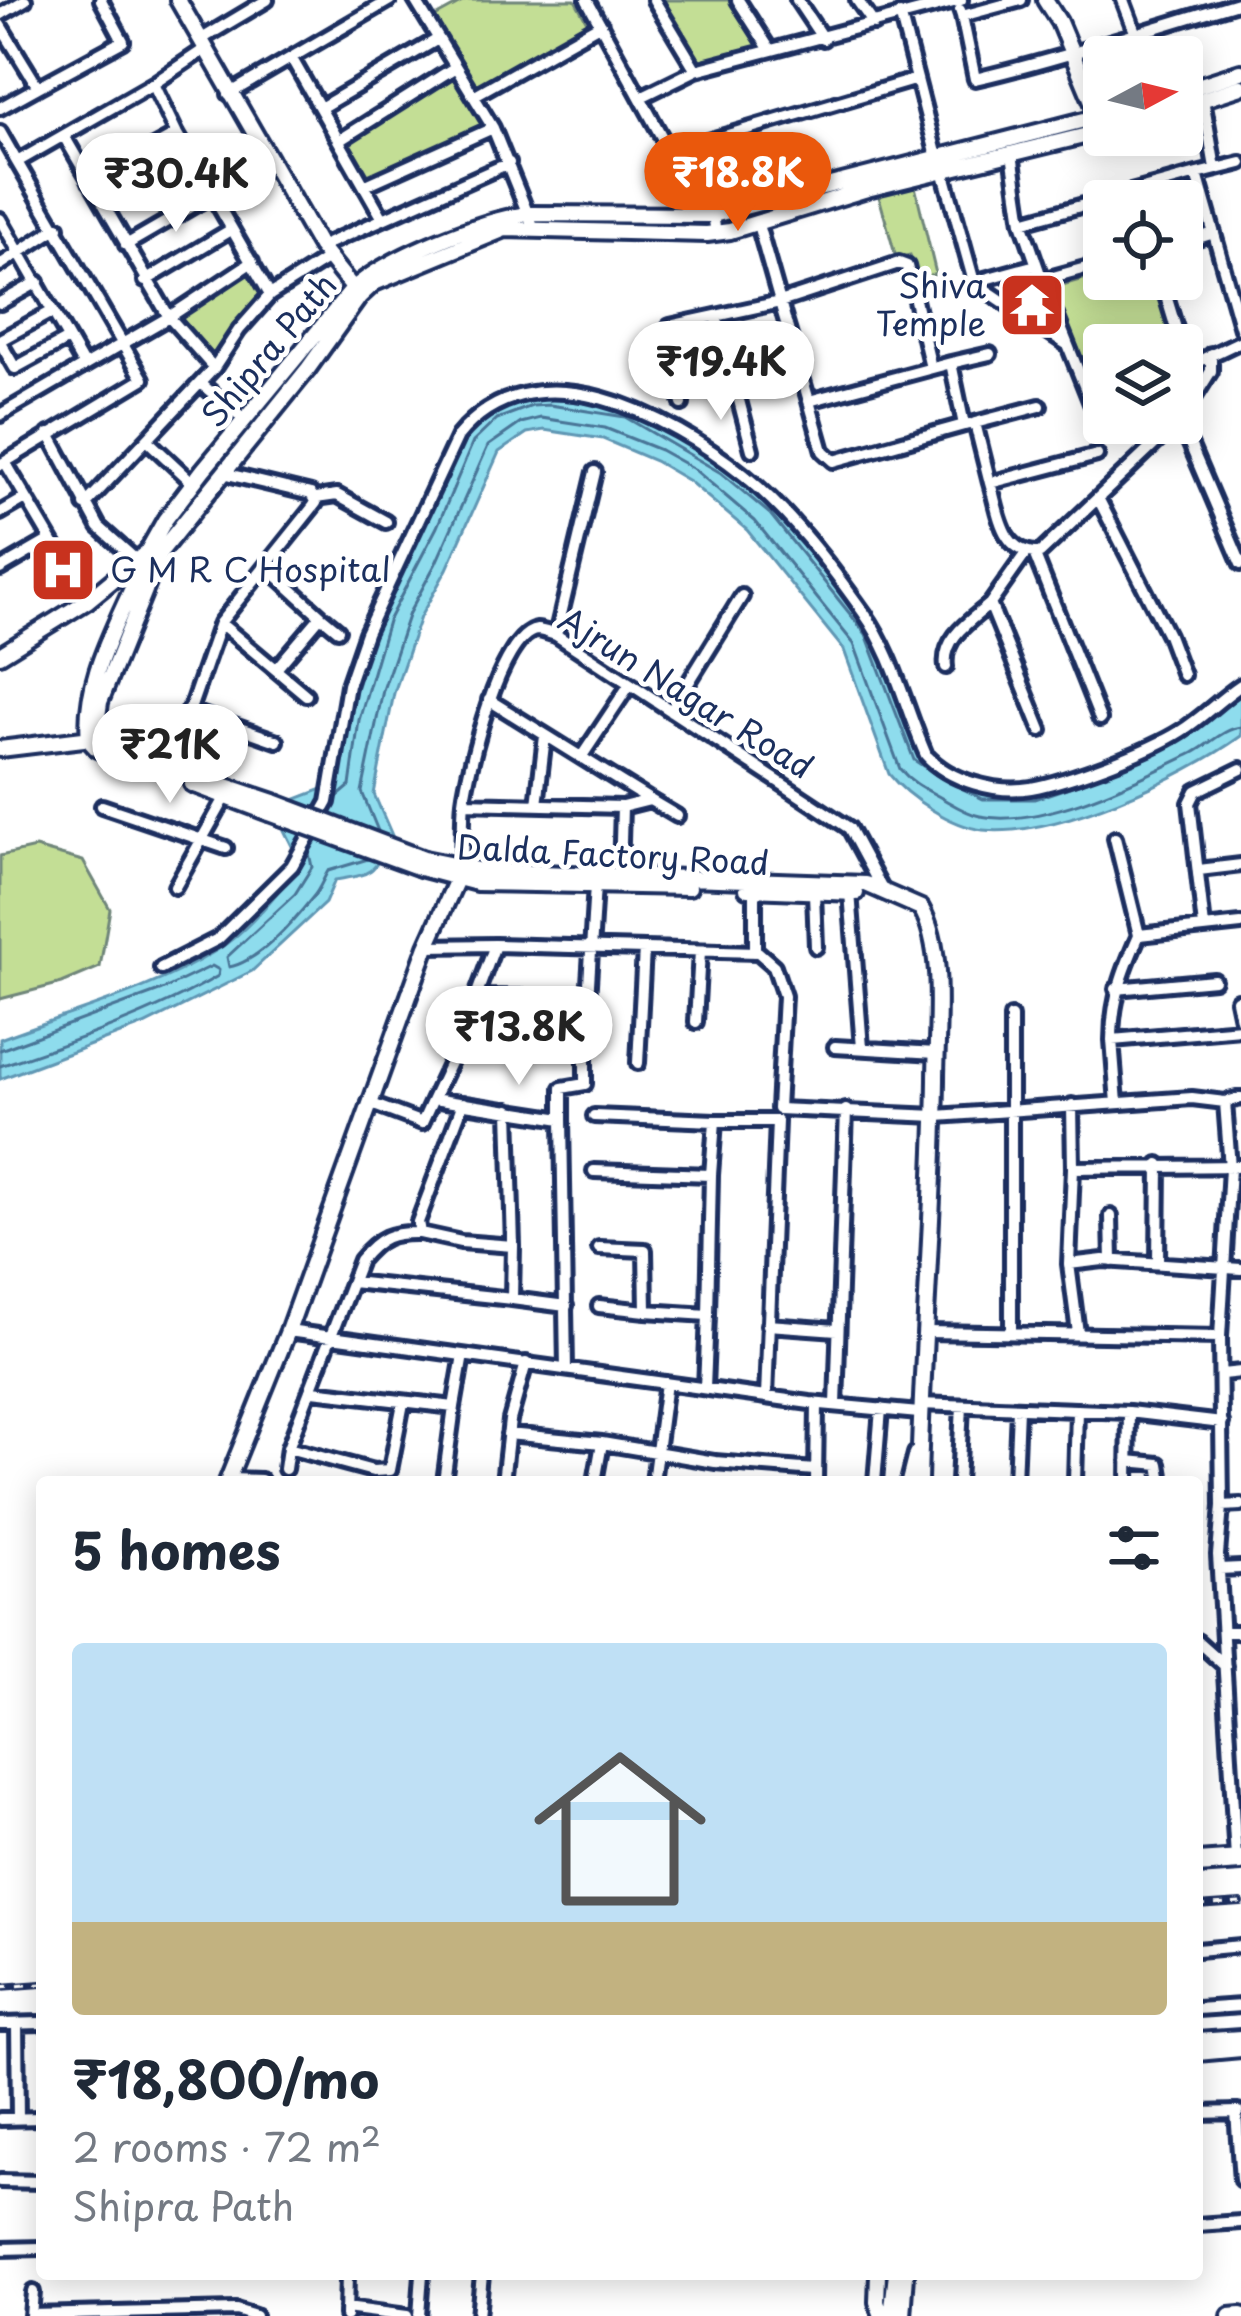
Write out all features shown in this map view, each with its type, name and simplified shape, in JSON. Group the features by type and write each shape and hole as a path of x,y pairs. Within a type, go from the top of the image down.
{"street":[{"path":"0,15 25,0"},
{"path":"0,108 123,40 101,0"},
{"path":"178,0 325,252 356,292"},
{"path":"17,161 153,83 266,0"},
{"path":"229,94 390,0"},
{"path":"415,0 493,128 531,221"},
{"path":"587,0 670,152 713,215 716,233"},
{"path":"654,0 696,70"},
{"path":"738,0 770,50"},
{"path":"797,0 823,39"},
{"path":"857,0 874,24"},
{"path":"641,97 696,70 958,0 975,80 1071,57 1135,32 1241,2"},
{"path":"962,16 1022,0"},
{"path":"1045,0 1083,82"},
{"path":"1123,0 1135,32"},
{"path":"900,14 974,282 1065,343"},
{"path":"475,95 602,24"},
{"path":"0,25 38,87"},
{"path":"322,107 438,39"},
{"path":"292,59 382,217"},
{"path":"340,140 454,68"},
{"path":"1203,84 1241,72"},
{"path":"670,152 916,79"},
{"path":"153,83 177,134 270,295"},
{"path":"1215,169 1203,99 1241,87"},
{"path":"366,185 493,128"},
{"name":"Shipra Path","path":"148,554 164,520 245,420 356,292 374,283 485,234 531,221 713,215 1083,128"},
{"name":"Shipra Path","path":"531,221 716,233 940,164 1012,154 1083,130"},
{"path":"90,182 177,134"},
{"path":"64,136 145,281 214,368"},
{"path":"2,140 58,227 143,380 3,463 87,601"},
{"path":"1012,154 1022,222 1083,385"},
{"path":"85,506 214,368 270,295 325,252 382,217 509,164"},
{"path":"1022,222 1241,164"},
{"path":"1197,174 1241,329"},
{"path":"127,245 212,195"},
{"path":"0,219 84,366"},
{"path":"758,221 828,459 1040,406"},
{"path":"0,265 58,227"},
{"path":"145,281 232,229"},
{"path":"1203,236 1214,233"},
{"path":"0,415 251,262"},
{"path":"682,404 670,326 780,302 904,263 931,368"},
{"path":"974,282 1036,265"},
{"path":"1042,280 1083,269"},
{"path":"0,303 38,282"},
{"name":"Shipra Path","path":"0,655 87,601 148,554 223,473 307,370 356,292"},
{"path":"15,368 0,341 53,310"},
{"path":"716,316 752,450"},
{"path":"0,377 68,339"},
{"path":"1203,358 1241,341"},
{"path":"809,400 990,354"},
{"path":"1203,384 1211,371 1211,354"},
{"path":"951,363 1006,540 1030,553 1040,553 1157,444"},
{"path":"735,385 799,371"},
{"path":"200,383 245,420"},
{"path":"161,968 218,939 292,866 328,802 348,685 366,634 458,436 472,419 499,402 537,392 572,392 671,424 745,476 787,517 865,614 886,649 926,755 937,767 955,775 991,788 1030,788 1050,782 1181,731 1241,685"},
{"path":"49,434 85,506 114,544 148,554 100,702 94,739"},
{"path":"147,440 193,483"},
{"path":"1190,444 1241,564"},
{"path":"990,483 1096,455"},
{"path":"556,635 595,472"},
{"path":"223,473 316,498 337,495 386,522"},
{"path":"170,767 220,623 316,498"},
{"path":"0,513 24,499"},
{"path":"1100,500 1183,675"},
{"path":"0,569 50,540"},
{"path":"946,667 944,653 958,632 990,604 1030,553"},
{"path":"1030,553 1100,719"},
{"path":"267,567 338,630"},
{"path":"671,711 742,596"},
{"path":"990,604 1041,730"},
{"path":"276,670 321,616"},
{"path":"220,623 306,695"},
{"name":"Ajrun Nagar Road","path":"230,1476 459,874 464,803 489,700 522,639 534,630 556,635 849,828 879,891"},
{"path":"582,757 630,684"},
{"path":"489,700 677,816"},
{"path":"188,710 278,741"},
{"path":"537,806 545,736"},
{"name":"Dalda Factory Road","path":"0,749 94,739 477,883 879,891"},
{"name":"Dalda Factory Road","path":"94,739 97,749 225,798 272,808"},
{"path":"1204,927 1192,795 1241,769"},
{"path":"175,887 225,798"},
{"path":"464,803 622,807 650,800"},
{"path":"102,806 226,848"},
{"path":"620,874 622,807"},
{"path":"1115,838 1139,935 1112,1009 1117,1103"},
{"path":"1198,870 1241,865"},
{"name":"Dalda Factory Road","path":"459,874 620,874 866,884 921,908 932,931 937,1116 914,1476"},
{"path":"566,1369 562,1088 585,1084 595,884"},
{"path":"755,889 755,952"},
{"path":"814,892 816,947"},
{"path":"850,892 862,1048"},
{"path":"1139,935 1241,924"},
{"path":"369,1103 422,1123 456,1050 495,945"},
{"path":"428,946 755,952 774,966 784,996 766,1397"},
{"path":"638,1063 644,949"},
{"path":"696,1022 700,951"},
{"path":"1116,989 1214,980"},
{"path":"477,997 587,998"},
{"path":"1238,1000 1241,1019"},
{"path":"1011,1017 1011,1331"},
{"path":"1112,1040 1241,1029"},
{"path":"835,1047 936,1053"},
{"path":"456,1050 585,1050"},
{"path":"594,1116 716,1121 846,1110 937,1116 1192,1099 1225,1102 1241,1097"},
{"path":"433,1099 562,1119"},
{"path":"1203,1860 1239,1856 1234,1695 1225,1666 1219,1569 1223,1269 1235,1220 1235,1167 1225,1102"},
{"path":"420,1233 422,1205 464,1103"},
{"path":"1072,1105 1069,1264 1078,1333"},
{"path":"509,1110 512,1299"},
{"path":"836,1405 846,1110"},
{"path":"705,1388 716,1121"},
{"path":"1159,1164 1159,1263"},
{"path":"1073,1168 1235,1167"},
{"path":"594,1171 711,1175"},
{"path":"1111,1216 1112,1261"},
{"path":"285,1469 288,1448 360,1259 377,1240 394,1232 420,1233 513,1246"},
{"path":"598,1248 645,1250 646,1311"},
{"path":"1069,1264 1112,1261 1241,1269"},
{"path":"352,1282 566,1306"},
{"path":"599,1306 707,1315"},
{"path":"1223,1315 1241,1315"},
{"path":"768,1325 837,1330"},
{"path":"288,1331 817,1404 1129,1412 1222,1423"},
{"path":"926,1332 1220,1337"},
{"path":"445,1476 463,1355"},
{"path":"504,1476 508,1434 526,1363"},
{"path":"1222,1374 1241,1372"},
{"path":"653,1476 666,1383"},
{"path":"313,1391 454,1408"},
{"path":"288,1448 373,1471 390,1470 403,1403"},
{"path":"508,1434 602,1443 815,1476 817,1404"},
{"path":"958,1476 962,1406"},
{"path":"874,1476 880,1408"},
{"path":"1016,1476 1018,1408"},
{"path":"1075,1476 1077,1410"},
{"path":"1128,1476 1129,1412"},
{"path":"1222,1439 1241,1438"},
{"path":"597,1476 602,1443"},
{"path":"1128,1461 1160,1463 1161,1476"},
{"path":"1222,1506 1241,1505"},
{"path":"1219,1569 1241,1568"},
{"path":"1222,1632 1241,1632"},
{"path":"1203,1646 1225,1666"},
{"path":"1203,1949 1241,1946"},
{"path":"1203,2008 1241,2006"},
{"path":"0,2024 36,2023"},
{"path":"17,2024 18,2119"},
{"path":"1203,2041 1241,2038"},
{"path":"1203,2052 1241,2049"},
{"path":"1203,2113 1238,2112 1241,2180"},
{"path":"0,2119 36,2119"},
{"path":"0,2181 36,2182"},
{"path":"1203,2224 1241,2222"},
{"path":"0,2249 36,2248"},
{"path":"347,2280 346,2312 406,2316"},
{"path":"419,2316 422,2280"},
{"path":"478,2316 481,2280"},
{"path":"881,2280 877,2302 886,2316"},
{"path":"886,2316 895,2280"},
{"path":"903,2316 906,2280"},
{"path":"32,2292 31,2316 236,2310 255,2316"},
{"path":"1230,2316 1241,2315"}],"green space":[{"path":"466,0 575,0 589,25 474,88 435,17"},
{"path":"661,0 734,0 764,46 699,65"},
{"path":"452,73 483,125 370,178 348,140"},
{"path":"188,154 212,195 164,223 140,181"},
{"path":"914,182 936,274 917,280 910,255 896,258 878,193"},
{"path":"252,262 270,295 214,368 169,317"},
{"path":"1083,279 1083,300 1162,300 1169,324 1083,324 1083,359 1052,288"},
{"path":"35,848 83,861 110,909 100,967 62,983 0,999 0,856"}],"water":[{"path":"581,395 670,427 779,505 877,629 925,754 982,787 1054,782 1194,725 1241,690 1241,736 1153,786 1081,815 1012,830 983,830 958,823 919,801 889,774 844,650 747,530 689,481 655,461 603,439 544,430 527,433 499,452 447,569 420,617 394,693 374,794 394,840 388,842 379,861 363,874 335,880 325,903 252,971 144,1025 0,1079 0,1039 139,989 192,964 230,941 273,898 301,864 284,830 291,801 338,783 348,718 377,616 463,435 507,401"}],"railway":[{"path":"1203,1906 1241,1903"},
{"path":"0,1987 36,1984"}],"place":[{"name":"Shiva Temple","path":"1032,305"},
{"name":"G M R C Hospital","path":"63,570"}]}
